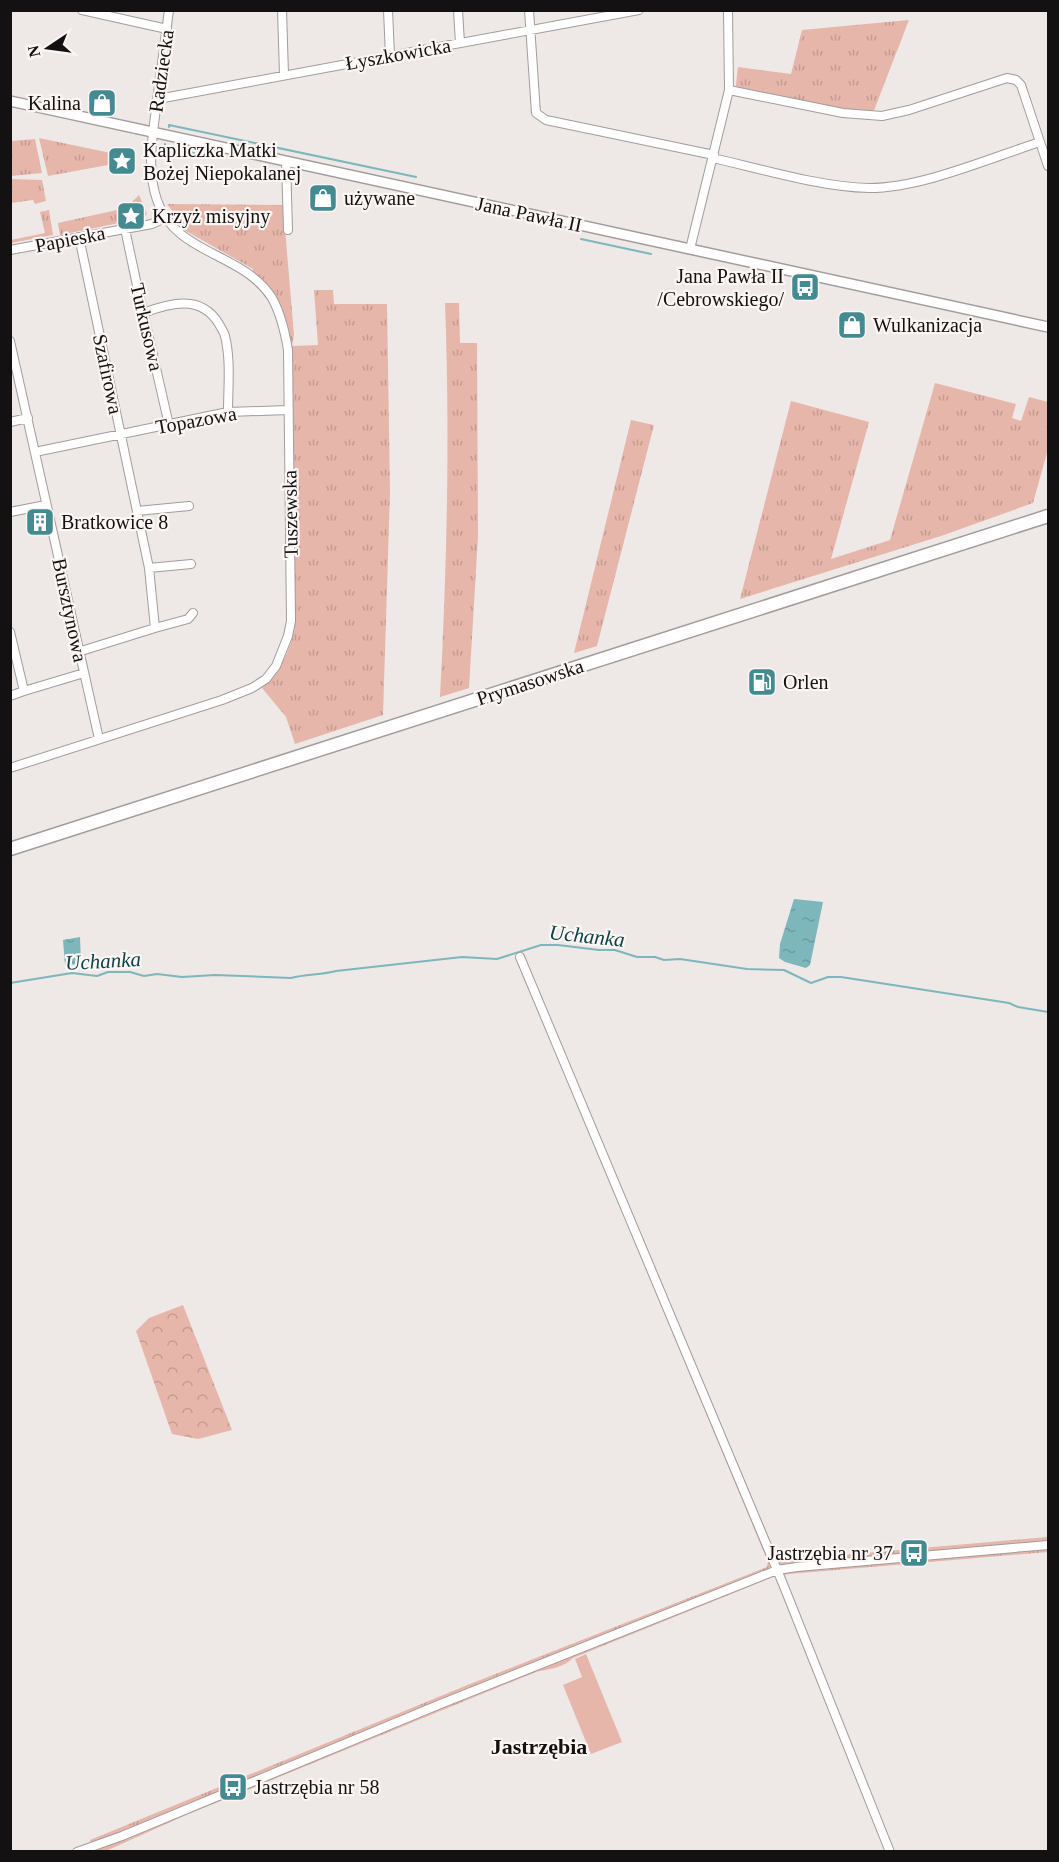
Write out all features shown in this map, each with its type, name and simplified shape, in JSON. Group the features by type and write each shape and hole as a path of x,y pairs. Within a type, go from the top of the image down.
{"main road":[{"name":"Prymasowska","path":"10,849 1048,516"}],"street":[{"path":"82,10 167,29"},
{"name":"Radziecka","path":"153,132 169,10"},
{"path":"282,10 284,75"},
{"path":"387,10 390,56"},
{"path":"458,10 460,43"},
{"path":"529,10 536,113 546,120 845,186 871,188 919,182 1040,142"},
{"name":"Łyszkowicka","path":"158,99 529,30 602,14 639,10"},
{"path":"690,249 729,90 728,10"},
{"path":"729,90 843,113 876,116 909,110 1007,78 1016,80 1022,85 1048,166"},
{"name":"Jana Pawła II","path":"10,101 1048,327"},
{"name":"Tuszewska","path":"10,768 239,694 266,679 276,666 283,653 291,621 287,343 282,321 271,298 249,275 184,238 165,218 156,199 153,180 150,152 153,132"},
{"path":"286,161 288,230"},
{"name":"Papieska","path":"10,250 152,224 165,218"},
{"name":"Turkusowa","path":"125,229 170,425"},
{"name":"Szafirowa","path":"79,237 149,568 155,627"},
{"path":"143,313 167,304 186,302 214,316 225,335 228,412"},
{"name":"Bursztynowa","path":"10,341 78,652 80,674 99,739"},
{"name":"Topazowa","path":"35,452 228,412 288,410"},
{"path":"10,422 27,418"},
{"path":"10,512 46,505"},
{"path":"137,511 189,506"},
{"path":"149,568 191,564"},
{"path":"78,652 155,627 188,619 193,614"},
{"path":"10,632 24,692"},
{"path":"10,696 80,674"},
{"path":"520,957 777,1570 890,1851"},
{"path":"77,1851 122,1836 443,1703 777,1570 1048,1545"}],"green space":[{"path":"909,20 873,113 735,92 738,67 791,74 802,30"},
{"path":"39,138 125,156 134,170 119,163 48,176"},
{"path":"35,139 42,173 11,176 11,141"},
{"path":"11,179 42,180 46,201 35,204 33,200 11,203"},
{"path":"139,195 147,214 144,218 60,235 58,223 126,208"},
{"path":"167,204 283,205 294,335 292,346 318,345 314,290 333,290 334,304 387,304 390,492 383,715 295,744 286,717 262,688 284,660 295,626 292,347 290,336 280,306 269,288 253,273 253,269 186,231 181,231 184,226"},
{"path":"49,210 53,235 11,243 11,240 45,233 40,212"},
{"path":"445,303 459,303 460,343 477,343 478,536 469,688 440,697 447,500"},
{"path":"935,383 1016,404 1012,418 1021,421 1029,397 1048,402 1048,449 1033,503 941,536 740,599 791,401 869,422 831,559 890,540"},
{"path":"631,420 654,425 597,646 574,653"},
{"path":"525,958 777,1557 785,1560 1048,1537 1048,1552 773,1577 573,1658 561,1666 536,1672 186,1815 106,1851 94,1851 90,1840 470,1684 767,1567 768,1562 517,960"},
{"path":"183,1305 232,1430 198,1439 172,1434 136,1331 149,1318"},
{"path":"586,1654 622,1742 591,1754 563,1685 582,1677 575,1659"}],"water":[{"path":"794,899 823,902 810,965 806,968 779,958 780,944"},
{"path":"80,937 81,964 65,965 63,940"}],"waterway":[{"path":"169,127 169,125 416,177"},
{"path":"165,144 165,146 194,153"},
{"path":"581,239 651,254"},
{"name":"Uchanka","path":"10,983 72,973 97,976 108,972 130,972 144,976 157,974 182,977 215,975 291,978 462,957 497,959 541,945 558,945 615,950 637,957 655,957 664,960 680,959 747,969 784,970 811,983 828,977 841,977 1009,1003 1018,1007 1048,1012"}],"place":[{"name":"Kalina","path":"102,103"},
{"name":"Kapliczka Matki Bożej Niepokalanej","path":"122,161"},
{"name":"używane","path":"323,198"},
{"name":"Krzyż misyjny","path":"131,216"},
{"name":"Jana Pawła II /Cebrowskiego/","path":"805,287"},
{"name":"Wulkanizacja","path":"852,325"},
{"name":"Bratkowice 8","path":"40,522"},
{"name":"Orlen","path":"762,682"},
{"name":"Jastrzębia nr 37","path":"914,1553"},
{"name":"Jastrzębia nr 58","path":"233,1787"}],"district":[{"name":"Jastrzębia","path":"539,1746"}]}
